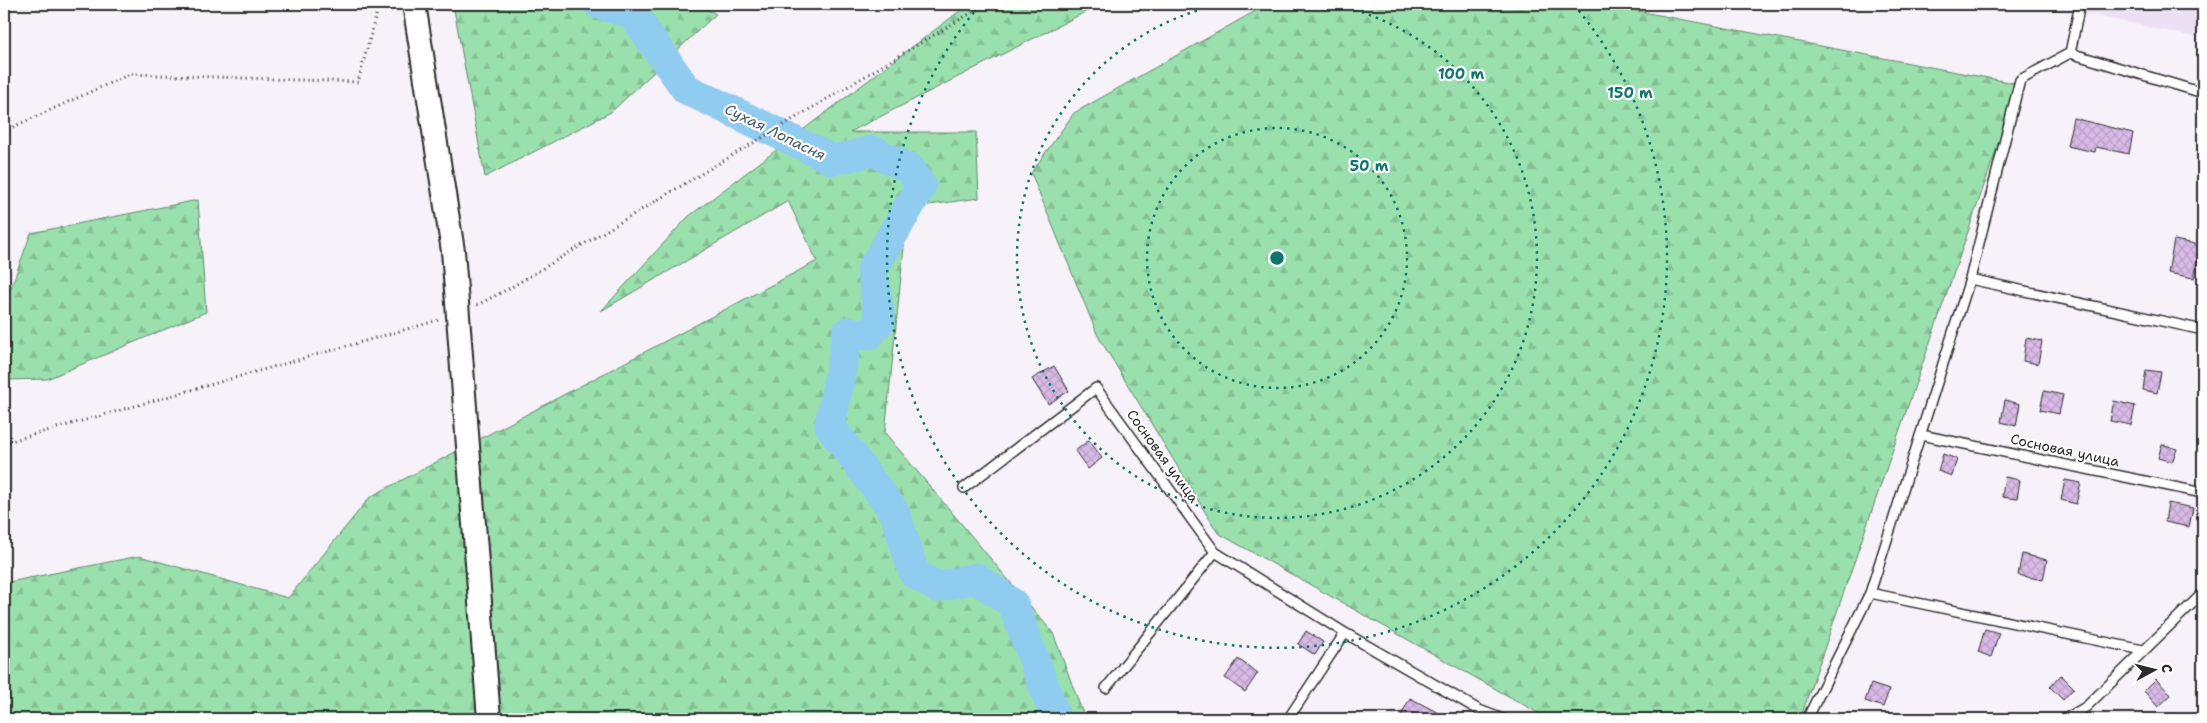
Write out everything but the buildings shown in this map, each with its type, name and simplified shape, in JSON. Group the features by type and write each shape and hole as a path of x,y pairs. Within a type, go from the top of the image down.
{"street":[{"path":"414,4 453,251 489,719"}],"lane":[{"path":"2070,53 2080,4"},
{"path":"1807,719 1870,593 1922,435 1970,279 2020,80 2070,53 2203,93"},
{"path":"1970,279 2203,330"},
{"name":"Сосновая улица","path":"964,488 1096,388 1215,552 1345,633 1479,710 1503,719"},
{"name":"Сосновая улица","path":"1922,435 2203,493"},
{"path":"1106,688 1215,552"},
{"path":"1870,593 2143,650"},
{"path":"2065,719 2086,707 2203,593"},
{"path":"1288,719 1345,633"},
{"path":"1475,719 1479,710"}],"path":[{"path":"4,131 130,74 358,82 378,8 386,4"},
{"path":"4,443 459,314 519,283 986,4"}],"shaded area":[{"path":"2042,4 2203,4 2203,39"}],"green space":[{"path":"453,4 697,4 716,14 611,112 485,177"},
{"path":"969,4 1101,4 850,132 976,132 979,198 908,208 885,433 1053,633 1085,719 4,719 4,583 139,556 288,598 370,497 817,261 788,201 601,311 688,217"},
{"path":"1268,4 1601,4 2019,84 1800,719 1549,719 1218,533 1098,336 1031,173 1074,113"},
{"path":"198,200 206,312 47,379 4,380 4,307 31,233"}],"waterway":[{"name":"Сухая Лопасня","path":"599,4 632,13 686,89 833,160 873,151 910,169 921,186 872,270 880,321 869,335 848,332 830,426 895,513 914,573 937,587 976,578 1013,604 1056,719"}]}
